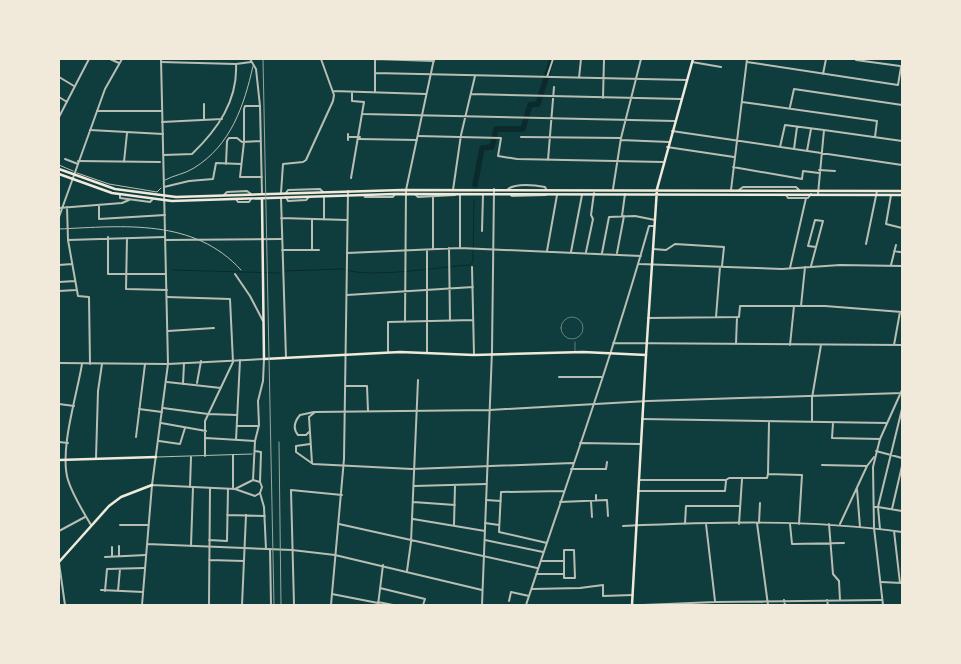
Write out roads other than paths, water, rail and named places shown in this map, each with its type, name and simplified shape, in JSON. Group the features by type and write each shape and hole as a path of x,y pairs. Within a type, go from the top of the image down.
{"main road":[{"path":"632,605 646,344 657,189 692,60"},
{"path":"59,170 122,191 164,196 494,189 557,194 811,194 818,192"},
{"path":"59,174 120,195 164,201 395,194 510,194 613,189 799,190 877,193 902,191"},
{"path":"877,193 902,195"},
{"path":"262,194 264,359 388,352 474,355 575,352 646,355"},
{"path":"59,460 156,456"},
{"path":"59,562 115,501 152,485"}],"street":[{"path":"59,117 89,59"},
{"path":"110,59 120,63"},
{"path":"59,217 97,110 122,59"},
{"path":"142,605 152,485 168,364 161,59"},
{"path":"281,194 283,164 306,160 333,101 333,91 322,59"},
{"path":"374,92 375,59 434,60 406,190 405,322"},
{"path":"546,77 553,59"},
{"path":"579,78 581,59"},
{"path":"604,59 604,98"},
{"path":"613,189 625,119 641,59"},
{"path":"731,190 747,59"},
{"path":"823,74 826,59"},
{"path":"161,62 236,64 250,60 254,65 260,106 262,194"},
{"path":"692,60 722,67"},
{"path":"747,62 898,85 902,67 856,60"},
{"path":"163,155 192,154 223,119 233,92 236,64"},
{"path":"164,180 191,170 217,149 238,117 254,65"},
{"path":"375,73 687,80"},
{"path":"453,190 461,137 475,76"},
{"path":"59,77 75,86"},
{"path":"548,160 554,88"},
{"path":"790,108 794,89 902,105"},
{"path":"333,91 426,94"},
{"path":"351,178 353,161 356,158 360,138 364,102 352,102 352,92"},
{"path":"471,94 681,99"},
{"path":"59,97 67,102"},
{"path":"742,102 877,121 875,137"},
{"path":"204,104 204,120"},
{"path":"260,106 246,106 244,109 244,142 240,177 262,177"},
{"path":"97,110 162,111"},
{"path":"363,114 675,120"},
{"path":"162,122 223,119"},
{"path":"780,147 785,125 902,141"},
{"path":"794,149 797,126"},
{"path":"807,151 811,128"},
{"path":"90,130 163,134"},
{"path":"818,192 824,130"},
{"path":"672,131 902,165"},
{"path":"124,163 128,133"},
{"path":"418,136 502,138 498,156 517,159 663,162"},
{"path":"348,137 416,140"},
{"path":"521,137 669,142"},
{"path":"226,164 227,141 229,138 244,142 260,141"},
{"path":"667,147 734,157"},
{"path":"64,159 78,163 160,162"},
{"path":"77,173 133,189 157,192 163,187 189,181 213,179 216,163 241,164"},
{"path":"59,165 73,171"},
{"path":"733,167 802,179 802,171 836,171"},
{"path":"482,605 492,355 494,189"},
{"path":"331,605 344,465 348,191"},
{"path":"866,244 877,193"},
{"path":"415,194 418,197 433,197 458,194 460,248"},
{"path":"482,231 483,194"},
{"path":"546,250 557,194"},
{"path":"571,252 582,194"},
{"path":"586,253 593,219 591,215 594,194"},
{"path":"616,254 625,194"},
{"path":"785,194 788,198 806,198"},
{"path":"790,268 806,198 811,194"},
{"path":"120,195 121,198 129,200 150,202 152,200"},
{"path":"891,195 886,224 902,228"},
{"path":"324,196 324,220"},
{"path":"433,197 433,249"},
{"path":"281,198 286,358"},
{"path":"59,208 122,203 129,200"},
{"path":"99,205 99,219 165,215"},
{"path":"67,207 68,240 76,290 78,296 89,297 90,364"},
{"path":"602,254 609,217 654,220"},
{"path":"281,218 347,220"},
{"path":"312,220 312,250"},
{"path":"812,266 823,221 815,220 808,246 816,248"},
{"path":"526,605 573,463 595,405 612,343 639,264 649,226 654,226"},
{"path":"59,229 165,228 201,239 219,249 241,270"},
{"path":"68,240 108,238 281,239"},
{"path":"108,238 108,274 166,274"},
{"path":"127,238 126,289 167,290"},
{"path":"652,249 666,250 675,244 724,247 716,317"},
{"path":"890,265 896,245"},
{"path":"449,248 450,321"},
{"path":"347,253 405,252 460,248 474,250 546,250 641,256"},
{"path":"282,250 319,250"},
{"path":"427,250 427,353"},
{"path":"894,251 900,252"},
{"path":"59,265 72,264"},
{"path":"639,264 790,268 812,266 902,266"},
{"path":"472,267 474,355"},
{"path":"801,306 805,267"},
{"path":"235,274 250,296 264,324"},
{"path":"59,282 75,281"},
{"path":"347,295 472,287"},
{"path":"59,291 76,290"},
{"path":"167,297 230,299 234,360 208,414 205,456"},
{"path":"736,344 737,317 740,306 801,306 901,312 894,345"},
{"path":"790,345 794,306"},
{"path":"648,318 737,317"},
{"path":"388,352 387,324 473,320"},
{"path":"168,331 214,328"},
{"path":"612,343 902,346"},
{"path":"812,422 813,396 821,345"},
{"path":"59,363 168,364 264,359 263,382 258,401 258,426 255,441 253,480"},
{"path":"236,440 240,360"},
{"path":"197,383 201,361"},
{"path":"183,384 184,363"},
{"path":"82,364 66,460 68,478 91,525"},
{"path":"96,458 98,391 102,364"},
{"path":"136,437 145,364"},
{"path":"559,377 602,377"},
{"path":"406,571 411,542 418,380"},
{"path":"167,382 197,383 222,388"},
{"path":"346,386 367,386 368,411"},
{"path":"309,432 300,436 295,431 297,419 304,413 490,410 643,401 902,392 887,422 874,457 874,528 883,605"},
{"path":"59,404 74,406"},
{"path":"163,408 208,414 237,415"},
{"path":"880,529 878,507 902,409 894,408"},
{"path":"139,409 163,412"},
{"path":"309,417 315,412"},
{"path":"304,413 309,417"},
{"path":"309,417 312,464"},
{"path":"642,419 887,422"},
{"path":"639,480 767,478 769,422"},
{"path":"833,422 832,438 880,439"},
{"path":"161,423 206,431"},
{"path":"237,426 258,426"},
{"path":"158,441 180,444 185,428"},
{"path":"206,438 255,441"},
{"path":"59,442 68,443"},
{"path":"580,443 640,444"},
{"path":"310,444 297,446 296,452 312,464 415,469 573,463"},
{"path":"255,451 261,452 260,482 262,488 260,493 265,516 266,549"},
{"path":"876,451 902,458"},
{"path":"156,456 252,454"},
{"path":"233,455 234,489"},
{"path":"191,456 191,546"},
{"path":"840,524 867,466 874,457"},
{"path":"571,469 606,469 607,462"},
{"path":"822,465 867,466"},
{"path":"892,509 902,466"},
{"path":"768,474 802,475 799,524"},
{"path":"739,524 742,478"},
{"path":"234,489 253,480 260,482"},
{"path":"638,491 725,491 726,480"},
{"path":"414,486 486,484"},
{"path":"152,485 234,489 249,496 260,493"},
{"path":"240,492 241,485"},
{"path":"454,524 455,485"},
{"path":"857,487 860,527"},
{"path":"209,605 210,488"},
{"path":"209,540 227,540 228,489"},
{"path":"294,605 291,490 342,495"},
{"path":"546,543 499,532 501,492 564,491"},
{"path":"596,496 596,501"},
{"path":"486,500 500,501"},
{"path":"560,502 607,500 608,516"},
{"path":"591,501 592,517"},
{"path":"413,502 454,504"},
{"path":"760,503 758,523 768,605"},
{"path":"685,524 686,506 740,506"},
{"path":"874,507 902,511"},
{"path":"228,515 265,516"},
{"path":"242,605 246,515"},
{"path":"59,531 86,516"},
{"path":"412,519 454,524 485,531"},
{"path":"485,523 499,525"},
{"path":"623,526 758,523 840,524 902,531"},
{"path":"339,524 411,542 538,568"},
{"path":"706,524 715,602"},
{"path":"790,524 792,544 844,543"},
{"path":"829,524 833,574 839,581 839,605"},
{"path":"120,526 148,525"},
{"path":"881,582 901,583 894,531"},
{"path":"484,540 544,552"},
{"path":"147,544 292,550 336,555 482,590"},
{"path":"119,546 119,555"},
{"path":"112,547 112,556"},
{"path":"270,549 271,605"},
{"path":"564,550 574,550 575,578 564,578 564,574 564,550"},
{"path":"105,557 146,555"},
{"path":"209,560 244,561"},
{"path":"540,561 564,561"},
{"path":"59,562 65,605"},
{"path":"378,603 383,565"},
{"path":"105,590 106,569 145,568"},
{"path":"118,591 120,569"},
{"path":"536,574 564,574"},
{"path":"531,589 580,588 603,585 603,596 632,595"},
{"path":"380,588 425,598 424,605"},
{"path":"101,590 143,592"},
{"path":"509,601 511,592 529,596"},
{"path":"332,594 393,605"},
{"path":"784,600 785,605"},
{"path":"643,605 784,600 882,600"},
{"path":"828,600 828,605"}],"lane":[{"path":"577,317 581,320 583,328 581,335 574,341 563,336 561,324 563,321 577,317"},
{"path":"574,341 575,352"}],"waterway":[{"path":"475,185 482,148 492,147 496,129 523,129 530,105 538,104 552,59"},
{"path":"284,271 343,269 354,272 386,273 469,265 473,262 474,200"},
{"path":"172,270 280,273"}],"railway":[{"path":"263,59 274,605"},
{"path":"279,442 281,605"}]}
